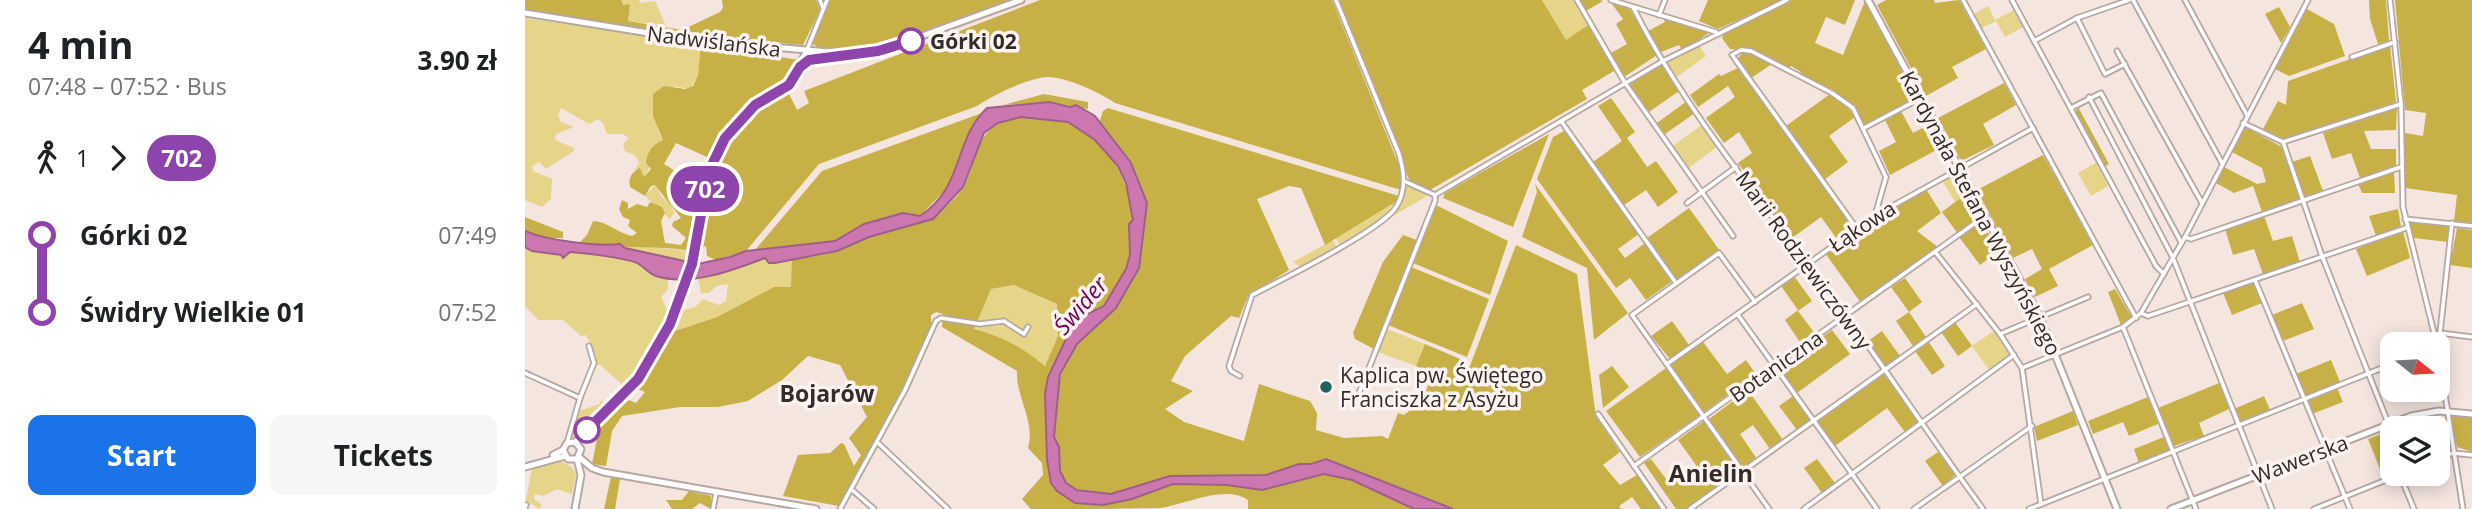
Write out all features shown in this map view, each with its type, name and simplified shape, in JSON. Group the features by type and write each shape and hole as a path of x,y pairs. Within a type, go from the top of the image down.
{"street":[{"path":"820,0 823,8"},
{"path":"800,67 827,0"},
{"name":"Nadwiślańska","path":"525,13 686,39 841,54 885,49 1021,0"},
{"path":"1240,376 1231,371 1229,366 1252,295 1384,220 1398,205 1404,181 1399,154 1336,0"},
{"path":"1577,0 1625,83 1733,236"},
{"path":"1611,0 1717,33"},
{"path":"1659,15 1665,0"},
{"path":"1354,406 1420,240 1435,195 1663,61 1787,0"},
{"name":"Kardynała Stefana Wyszyńskiego","path":"1868,0 2041,317 2117,509"},
{"path":"1963,0 2136,318"},
{"path":"2012,0 2156,266 2164,274"},
{"path":"2034,41 2077,18 2131,0 2223,163"},
{"path":"2185,0 2247,115"},
{"path":"2022,368 2123,327 2141,313 2185,237 2308,0"},
{"path":"2389,0 2401,104 2401,167 2406,228 2433,332"},
{"name":"Marii Rodziewiczówny","path":"1633,7 1663,61 1736,167 1847,316 1983,509"},
{"path":"2077,18 2105,74 2125,64"},
{"path":"2352,57 2395,42"},
{"path":"1857,229 1732,55 1741,50 1751,51 1832,93 1853,108 1886,177 1878,214"},
{"path":"2117,51 2202,203"},
{"path":"800,67 811,59 841,54"},
{"name":"Nadwiślańska","path":"564,453 575,450 587,430 644,370 670,324 687,284 709,171 725,138 755,105 789,85 800,67"},
{"path":"2070,108 2101,93 2181,242"},
{"path":"2089,97 2173,258 2272,509"},
{"path":"1864,128 1921,98"},
{"path":"2243,123 2283,142 2401,104"},
{"path":"1561,121 1676,284"},
{"name":"Łąkowa","path":"1667,364 1878,214 2033,128"},
{"path":"2283,142 2322,256 2385,416"},
{"path":"1687,203 1736,167"},
{"path":"2185,237 2191,239 2401,167"},
{"path":"1404,181 1435,195"},
{"name":"Botaniczna","path":"1634,466 1985,216"},
{"path":"2405,219 2472,226"},
{"path":"2440,332 2452,223"},
{"path":"2141,313 2148,316 2406,228"},
{"path":"1755,302 1719,253 1632,315 1769,509"},
{"path":"1936,253 2000,334 2022,368 2032,426 2040,506"},
{"path":"2255,279 2350,509"},
{"path":"2000,334 2088,297"},
{"path":"1691,509 1977,304"},
{"path":"1738,315 1877,509"},
{"path":"840,509 905,390 936,321 941,318 979,324 1004,321 1024,334 1028,327"},
{"path":"2123,327 2196,509"},
{"path":"2450,334 2472,337"},
{"path":"575,509 581,475 569,432 594,363 589,346"},
{"path":"1804,509 2014,355"},
{"path":"2029,509 2380,368"},
{"path":"525,373 580,398"},
{"path":"2446,402 2463,509"},
{"name":"Wawerska","path":"2414,416 2425,412 2446,411 2472,414"},
{"path":"1598,414 1664,509"},
{"path":"1915,509 2032,426"},
{"name":"Wawerska","path":"2171,509 2380,429"},
{"path":"877,442 948,509"},
{"path":"525,467 575,450"},
{"path":"575,450 589,466 816,509"},
{"path":"2450,454 2472,455"},
{"path":"581,475 589,466"},
{"path":"2314,509 2380,482"},
{"path":"2405,486 2414,509"},
{"path":"851,489 872,508"},
{"path":"713,509 716,491"}],"shaded area":[{"path":"525,0 621,0 623,5 630,4 628,21 682,30 720,12 723,8 722,0 816,0 820,10 803,45 664,31 525,10"},
{"path":"621,0 639,0 640,3 655,1 666,26 628,21"},
{"path":"830,0 1012,0 909,36 850,50 827,49 812,43"},
{"path":"1040,0 1332,0 1402,173 1401,190 1115,103 1083,86 1048,77 1021,84 977,106 819,164 746,251 716,260 707,256 706,246 701,248 722,157 745,124 764,108 788,92 797,110 809,103 804,91"},
{"path":"1339,0 1542,0 1566,40 1588,25 1578,0 1600,0 1603,1 1586,11 1611,53 1627,44 1616,24 1623,19 1609,0 1628,6 1657,55 1624,77 1619,68 1582,90 1587,99 1430,190 1410,181 1408,177"},
{"path":"1542,0 1578,0 1588,25 1566,41"},
{"path":"1708,0 1782,0 1718,29 1699,21"},
{"path":"1792,0 1855,0 1845,25 1826,17 1815,43 1843,55 1865,1 1916,99 1865,126 1850,102 1800,75 1801,72 1791,66 1789,68 1746,49 1772,64 1751,78 1737,59 1745,50 1730,49 1722,38 1724,33"},
{"path":"1886,0 1934,0 1935,3 1959,0 1986,49 1952,67 1958,78 1926,96 1877,5"},
{"path":"2369,0 2386,0 2389,41 2378,44 2370,19"},
{"path":"2395,0 2472,0 2472,223 2454,221 2457,195 2405,188 2405,133 2423,136 2426,113 2405,110"},
{"path":"1988,6 1995,20 2014,10 2023,27 2005,37 1996,21 1982,28 1974,14"},
{"path":"2279,7 2290,27 2281,43 2265,14"},
{"path":"2307,9 2334,24 2345,56 2289,76 2275,69"},
{"path":"525,18 701,44 698,75 690,89 674,86 658,131 663,140 644,178 640,169 634,171 639,163 636,156 625,151 623,144 629,138 623,134 607,134 603,123 598,119 589,124 561,108 558,115 561,122 574,127 556,134 555,140 574,148 574,151 546,169 539,162 532,166 533,171 552,179 551,199 542,207 525,200"},
{"path":"1663,18 1709,33 1682,50 1679,45 1661,52 1648,31 1665,22"},
{"path":"701,44 799,60 795,69 782,82 737,113 707,157 676,143 664,164 699,186 686,250 579,243 587,235 593,221 632,236 637,233 628,226 630,220 623,217 619,209 622,200 628,203 628,209 637,204 647,207 650,202 662,207 665,213 661,221 665,243 681,245 686,238 672,226 673,222 681,218 655,185 651,186 645,196 630,187 630,178 640,168 644,177 651,169 646,163 648,155 653,147 663,140 653,116 653,94 664,86 685,89 693,86 698,75"},
{"path":"1698,44 1706,56 1677,77 1665,61"},
{"path":"2390,45 2396,102 2284,139 2263,129 2278,101 2286,105 2288,81"},
{"path":"1661,64 1679,91 1649,112 1630,87 1631,82"},
{"path":"1738,68 1854,228 1837,239 1821,217 1792,238 1738,163 1752,153 1739,132 1724,143 1706,118 1735,97 1728,86 1698,107 1690,95 1719,74 1721,76"},
{"path":"2004,83 2016,105 1983,124 1994,145 1961,161 1938,118"},
{"path":"1044,94 1088,102 1088,109 1049,102 1003,105"},
{"path":"1830,94 1845,104 1855,117 1829,136 1848,162 1824,180 1786,126"},
{"path":"1611,98 1635,132 1627,138 1647,167 1656,161 1678,192 1658,207 1646,190 1624,205 1593,162 1622,141 1598,106"},
{"path":"1687,101 1695,113 1665,134 1657,123"},
{"path":"1049,102 1070,107 1076,105 1095,116 1131,163 1147,203 1139,268 1116,308 1077,344 1060,374 1054,437 1059,447 1060,471 1066,483 1077,490 1111,494 1170,476 1266,475 1299,464 1311,464 1326,459 1453,509 1414,509 1352,480 1324,474 1262,490 1227,485 1173,484 1132,499 1103,505 1075,503 1057,491 1051,483 1047,460 1045,393 1048,377 1066,339 1081,317 1104,306 1126,269 1130,255 1129,224 1133,220 1126,183 1118,166 1095,140 1068,122 1021,117 998,123 984,133 963,187 933,219 869,237 837,251 775,263 769,263 765,258 711,276 683,280 656,276 639,264 626,260 570,252 563,258 561,255 532,251 525,247 525,231 572,242 620,244 625,248 698,264 746,251 835,241 864,224 903,213 920,216 934,204 945,191 976,121 987,108"},
{"path":"2078,107 2109,164 2104,167 2075,114"},
{"path":"1108,108 1399,196 1397,201 1325,245 1301,188 1289,186 1257,199 1289,270 1248,296 1239,318 1231,316 1185,356 1171,381 1193,391 1165,409 1184,422 1244,441 1259,384 1310,401 1317,413 1316,430 1344,438 1382,436 1388,439 1398,413 1404,415 1421,402 1433,374 1416,366 1425,344 1465,361 1462,370 1468,371 1516,245 1577,274 1596,417 1620,452 1603,465 1620,485 1637,475 1661,509 1641,509 1632,497 1619,506 1621,509 1453,509 1326,459 1311,464 1299,464 1266,475 1170,476 1111,494 1071,488 1063,476 1054,438 1058,385 1065,363 1077,344 1116,308 1139,268 1147,203 1136,173 1099,123 1103,111"},
{"path":"2397,108 2396,130 2364,131 2371,149 2396,149 2396,166 2360,178 2351,153 2332,159 2323,133"},
{"path":"1901,111 1913,133 1930,124 1942,147 1890,175 1879,151 1896,142 1885,120"},
{"path":"982,113 965,140 952,183 920,216 903,213 864,224 835,241 755,250 822,171"},
{"path":"1021,117 1049,119 1065,121 1080,128 1104,148 1113,161 1127,189 1131,205 1133,220 1129,224 1130,255 1126,269 1104,306 1081,317 1066,339 1048,377 1045,393 1047,460 1075,503 1103,505 1121,502 1173,484 1227,485 1262,490 1324,474 1342,476 1414,509 1248,509 1248,500 1228,494 1160,508 1031,509 1022,499 1043,475 1042,463 1028,448 1028,419 1019,390 1017,371 942,327 943,314 936,312 931,315 931,325 909,378 839,506 783,496 798,455 830,453 841,443 844,444 854,466 861,455 849,438 867,417 840,365 808,356 782,380 748,401 718,407 680,407 622,416 612,431 606,466 592,464 600,423 629,400 636,403 645,392 637,389 669,333 717,317 774,287 791,287 792,260 834,252 865,238 912,224 942,209 962,190 982,140 1002,122","holes":["1014,285 1057,304 1058,336 1045,366 1012,343 974,329 991,289"]},
{"path":"1703,124 1718,146 1687,169 1671,147"},
{"path":"2245,127 2282,147 2300,199 2262,212 2253,186 2234,193 2216,183 2224,167 2257,184 2266,182 2262,168 2232,152"},
{"path":"1566,130 1639,234 1618,249 1625,258 1645,243 1671,282 1646,300 1630,278 1616,288 1537,179 1553,137"},
{"path":"1549,134 1513,227 1443,198 1445,193"},
{"path":"2043,155 2093,245 2049,269 2058,286 2035,297 2025,279 2042,269 2032,249 2013,258 1977,190"},
{"path":"2310,156 2323,191 2304,197 2292,162"},
{"path":"2097,162 2108,186 2091,196 2078,173"},
{"path":"1956,172 1967,193 1955,202 1942,180"},
{"path":"2394,172 2395,193 2362,193 2358,184"},
{"path":"1535,184 1628,313 1594,340 1587,268 1522,237 1537,192"},
{"path":"655,185 662,197 670,202 674,213 670,219 645,196"},
{"path":"1407,186 1429,195 1393,216 1393,214"},
{"path":"1926,189 1941,213 1917,231 1939,248 1861,303 1825,253"},
{"path":"1967,193 1978,215 1977,220 1958,234 1942,212"},
{"path":"1397,201 1376,224 1339,244 1336,238"},
{"path":"1436,205 1508,241 1490,295 1413,263"},
{"path":"1689,208 1720,251 1678,281 1647,238"},
{"path":"2398,209 2401,227 2376,236 2369,216"},
{"path":"2264,216 2273,241 2292,236 2300,262 2263,274 2254,249 2233,255 2225,229"},
{"path":"525,217 563,232 563,238 545,238 525,231"},
{"path":"2409,219 2450,225 2448,242 2414,238"},
{"path":"1981,220 1998,251 1980,265 1959,237"},
{"path":"2457,228 2472,230 2472,268 2450,265"},
{"path":"2403,231 2410,258 2367,276 2356,249"},
{"path":"1403,235 1417,240 1374,349 1355,339 1353,333 1383,262"},
{"path":"1333,240 1336,246 1301,267 1293,262"},
{"path":"620,244 690,251 688,263 625,248"},
{"path":"525,247 563,257 570,252 620,257 668,278 668,289 661,297 669,314 668,320 640,369 625,387 600,365 595,365 596,355 586,335 581,336 563,320 538,320 525,306"},
{"path":"766,258 775,263 792,260 792,287 774,287 717,317 669,333 680,311 695,307 703,299 719,305 726,301 728,284 716,286 709,293 701,293 698,279"},
{"path":"1411,267 1489,299 1467,357 1388,325"},
{"path":"1794,276 1812,301 1798,311 1816,335 1802,345 1785,320 1798,310 1781,286"},
{"path":"1905,278 1922,302 1909,312 1891,287"},
{"path":"2254,282 2262,303 2232,315 2223,293"},
{"path":"1014,285 1057,304 1058,336 1045,366 974,329 991,289"},
{"path":"2115,289 2132,318 2121,325 2108,292"},
{"path":"2302,303 2314,329 2283,341 2272,315"},
{"path":"1909,312 1926,337 1913,346 1896,321"},
{"path":"1672,321 1689,345 1670,359 1651,336"},
{"path":"1955,322 1972,346 1958,356 1941,332"},
{"path":"1387,329 1425,344 1416,366 1378,352"},
{"path":"1832,330 1850,354 1797,393 1779,368"},
{"path":"1882,331 1900,356 1886,366 1868,341"},
{"path":"1994,331 2010,354 1989,370 1972,346"},
{"path":"1928,341 1945,366 1932,375 1915,351"},
{"path":"1703,342 1727,374 1746,360 1756,374 1704,412 1670,365"},
{"path":"2331,360 2340,382 2309,395 2304,394 2296,374"},
{"path":"1612,366 1629,387 1603,408 1599,375"},
{"path":"1666,368 1700,415 1640,457 1606,411"},
{"path":"1884,374 1918,423 1905,432 1887,408 1835,446 1817,422"},
{"path":"2219,383 2229,409 2199,423 2204,436 2174,446 2158,408"},
{"path":"2337,388 2343,402 2312,414 2307,400"},
{"path":"1748,390 1783,440 1770,449 1753,425 1740,434 1757,459 1744,468 1709,419"},
{"path":"1793,396 1810,420 1797,430 1779,406"},
{"path":"2264,396 2270,410 2239,422 2234,409"},
{"path":"2148,397 2158,424 2129,436 2123,422 2093,434 2088,421"},
{"path":"600,401 603,401 605,409 579,435 571,436 579,411 600,404"},
{"path":"2073,411 2078,425 2037,441 2034,427"},
{"path":"2451,416 2472,418 2472,452 2457,447"},
{"path":"1704,421 1740,471 1686,509 1676,509 1644,463 1651,459 1669,483 1696,465 1678,440"},
{"path":"2380,434 2380,469 2368,439"},
{"path":"2164,437 2169,450 2139,463 2134,449"},
{"path":"1938,452 1955,475 1943,486 1925,461"},
{"path":"1817,459 1835,483 1822,493 1804,468"},
{"path":"558,460 572,467 576,474 572,494 557,489 543,496 535,494 534,499 541,504 540,509 530,503 528,509 528,504 525,504 532,469"},
{"path":"611,477 620,479 615,509 604,509"},
{"path":"689,491 711,496 711,509 700,503 692,509 672,509 666,500 682,500"}],"bus line":[{"name":"702","path":"587,430 638,379 670,324 687,284 709,171 731,130 755,105 789,85 800,67 809,60 878,51 911,41"}],"place":[{"name":"Górki 02","path":"911,41"},
{"name":"Kaplica pw. Świętego Franciszka z Asyżu","path":"1326,387"}],"district":[{"name":"Bojarów","path":"827,393"},
{"name":"Anielin","path":"1711,472"}],"water label":[{"name":"Świder","path":"1080,305"}]}
